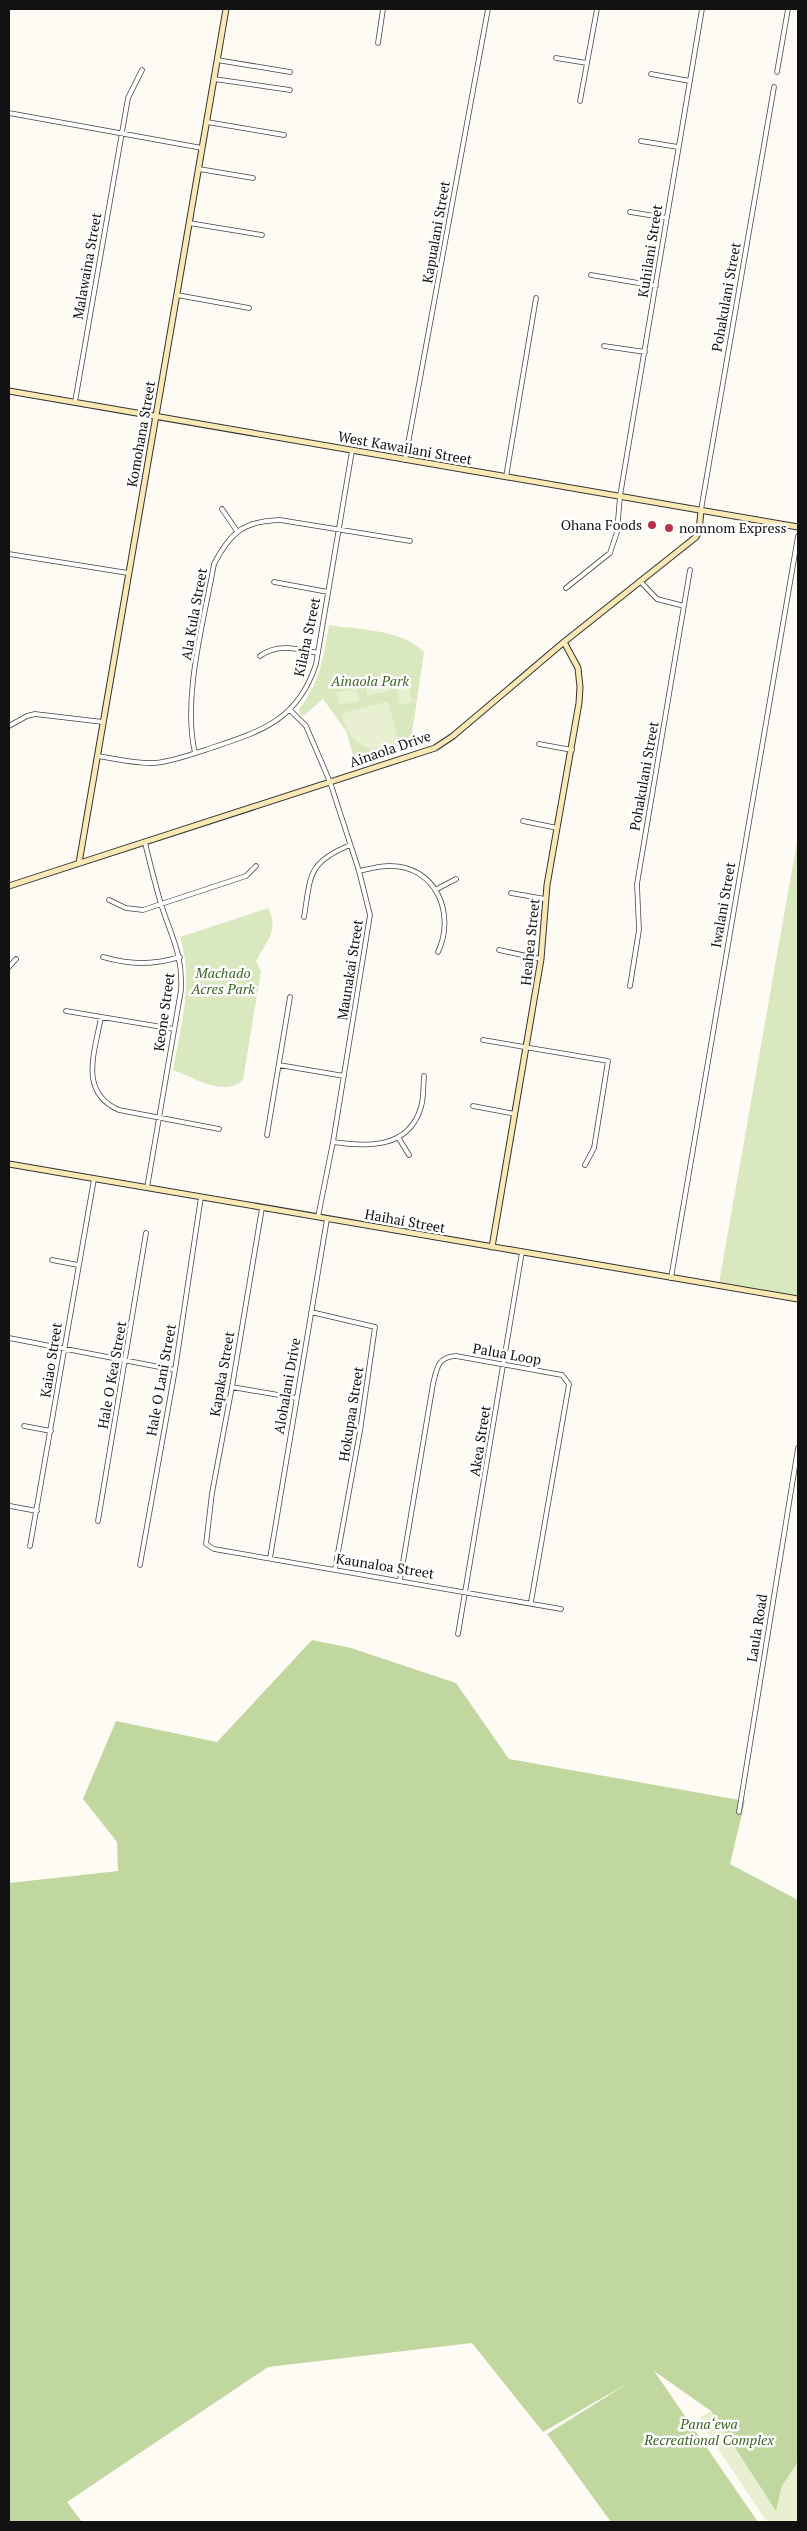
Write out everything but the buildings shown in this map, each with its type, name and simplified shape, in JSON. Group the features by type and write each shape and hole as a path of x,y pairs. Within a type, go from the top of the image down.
{"street":[{"name":"Komohana Street","path":"79,863 226,9"},
{"path":"378,43 383,9"},
{"name":"Kapualani Street","path":"405,460 488,9"},
{"path":"580,101 598,9"},
{"name":"Kuhilani Street","path":"566,588 610,553 617,532 620,496 702,9"},
{"path":"777,72 788,9"},
{"path":"556,58 587,63"},
{"path":"217,60 290,72"},
{"name":"Malawaina Street","path":"75,402 128,98 142,70"},
{"path":"652,74 690,81"},
{"path":"214,78 290,90"},
{"name":"Pohakulani Street","path":"701,510 774,87"},
{"path":"9,113 202,148"},
{"path":"207,122 284,135"},
{"path":"641,141 678,147"},
{"path":"199,169 253,178"},
{"path":"630,212 667,218"},
{"path":"189,223 262,235"},
{"path":"591,275 656,286"},
{"path":"177,296 250,308"},
{"path":"506,477 536,298"},
{"path":"604,346 644,352"},
{"name":"West Kawailani Street","path":"9,391 798,527"},
{"name":"Kilaha Street","path":"98,756 156,763 195,753 256,733 275,723 302,697 310,681 318,653 352,451"},
{"path":"222,509 237,531"},
{"name":"Ainaola Drive","path":"9,886 435,748 453,736 564,642 696,537 699,532 701,510"},
{"name":"Ala Kula Street","path":"195,753 190,733 190,704 214,564 224,544 237,531 262,521 280,520 410,541"},
{"name":"Iwalani Street","path":"671,1278 798,536"},
{"path":"9,554 128,573"},
{"name":"Pohakulani Street","path":"630,986 639,930 637,884 690,570"},
{"path":"274,582 328,592"},
{"path":"640,582 657,599 684,606"},
{"name":"Heahea Street","path":"492,1247 542,958 545,899 579,703 580,679 576,664 564,642"},
{"path":"260,656 270,649 282,648 318,653"},
{"name":"Maunakai Street","path":"290,710 306,726 330,782 368,904 369,927 333,1142 318,1217"},
{"path":"9,726 27,716 35,714 103,722"},
{"path":"539,744 572,750"},
{"path":"523,821 557,828"},
{"name":"Keone Street","path":"145,843 162,905 180,957 181,990 147,1188"},
{"path":"304,917 314,870 324,858 350,845"},
{"path":"109,900 134,909 143,910 246,876 256,866"},
{"path":"359,871 390,866 404,868 418,873 435,890 443,904 446,920 445,936 438,952"},
{"path":"435,890 456,879"},
{"path":"511,893 545,899"},
{"path":"499,950 542,958"},
{"path":"103,957 137,964 156,964 180,957"},
{"path":"9,967 16,959"},
{"path":"267,1135 290,997"},
{"path":"66,1011 174,1029"},
{"path":"101,1017 92,1070 96,1092 112,1107 158,1118 219,1129"},
{"path":"483,1040 608,1061 594,1148 585,1165"},
{"path":"279,1065 344,1076"},
{"path":"333,1142 368,1146 380,1144 398,1137 418,1114 424,1076"},
{"path":"473,1106 515,1114"},
{"path":"398,1137 410,1155"},
{"name":"Haihai Street","path":"9,1164 798,1299"},
{"name":"Kaiao Street","path":"30,1546 94,1179"},
{"name":"Hale O Lani Street","path":"140,1566 174,1370 201,1197"},
{"name":"Kapaka Street","path":"206,1544 212,1493 262,1208"},
{"name":"Alohalani Drive","path":"270,1558 327,1219"},
{"name":"Hale O Kea Street","path":"98,1521 146,1232"},
{"name":"Akea Street","path":"458,1634 522,1252"},
{"path":"52,1260 78,1265"},
{"name":"Hokupaa Street","path":"311,1312 375,1327 360,1430 335,1569"},
{"path":"9,1338 126,1359 174,1370"},
{"name":"Palua Loop","path":"400,1580 437,1366 446,1357 456,1356 504,1364 562,1375 569,1384 531,1602"},
{"path":"232,1387 296,1398"},
{"path":"24,1426 51,1431"},
{"name":"Laula Road","path":"739,1812 798,1448"},
{"path":"10,1506 37,1511"},
{"name":"Kaunaloa Street","path":"206,1544 214,1549 531,1602 561,1609"}],"green space":[{"name":"Ainaola Park","path":"329,625 392,635 415,644 424,652 410,747 356,765 346,731 323,699 303,716 300,714 299,709 306,700 320,670"},
{"path":"385,675 389,691 368,696 364,680"},
{"path":"407,678 412,702 400,705 395,681"},
{"path":"356,688 359,701 339,705 336,693"},
{"path":"386,702 389,704 400,749 379,750 362,745 349,733 342,713"},
{"path":"798,836 798,1296 719,1283"},
{"name":"Machado Acres Park","path":"268,908 273,923 270,936 256,961 261,971 243,1080 235,1085 218,1087 173,1070 185,1004 186,987 186,970 180,937"},
{"path":"312,1640 351,1648 456,1683 509,1759 745,1801 730,1864 798,1900 798,2462 782,2486 776,2512 711,2411 654,2371 758,2522 611,2522 547,2434 630,2382 543,2432 472,2343 268,2367 67,2502 82,2522 9,2522 9,1883 118,1871 117,1842 83,1799 116,1721 217,1742"},
{"name":"Pana‘ewa Recreational Complex","path":"711,2411 776,2511 782,2486 798,2462 798,2522 767,2522 698,2419"}],"place":[{"name":"Ohana Foods","path":"652,525"},
{"name":"nomnom Express","path":"669,528"}]}
